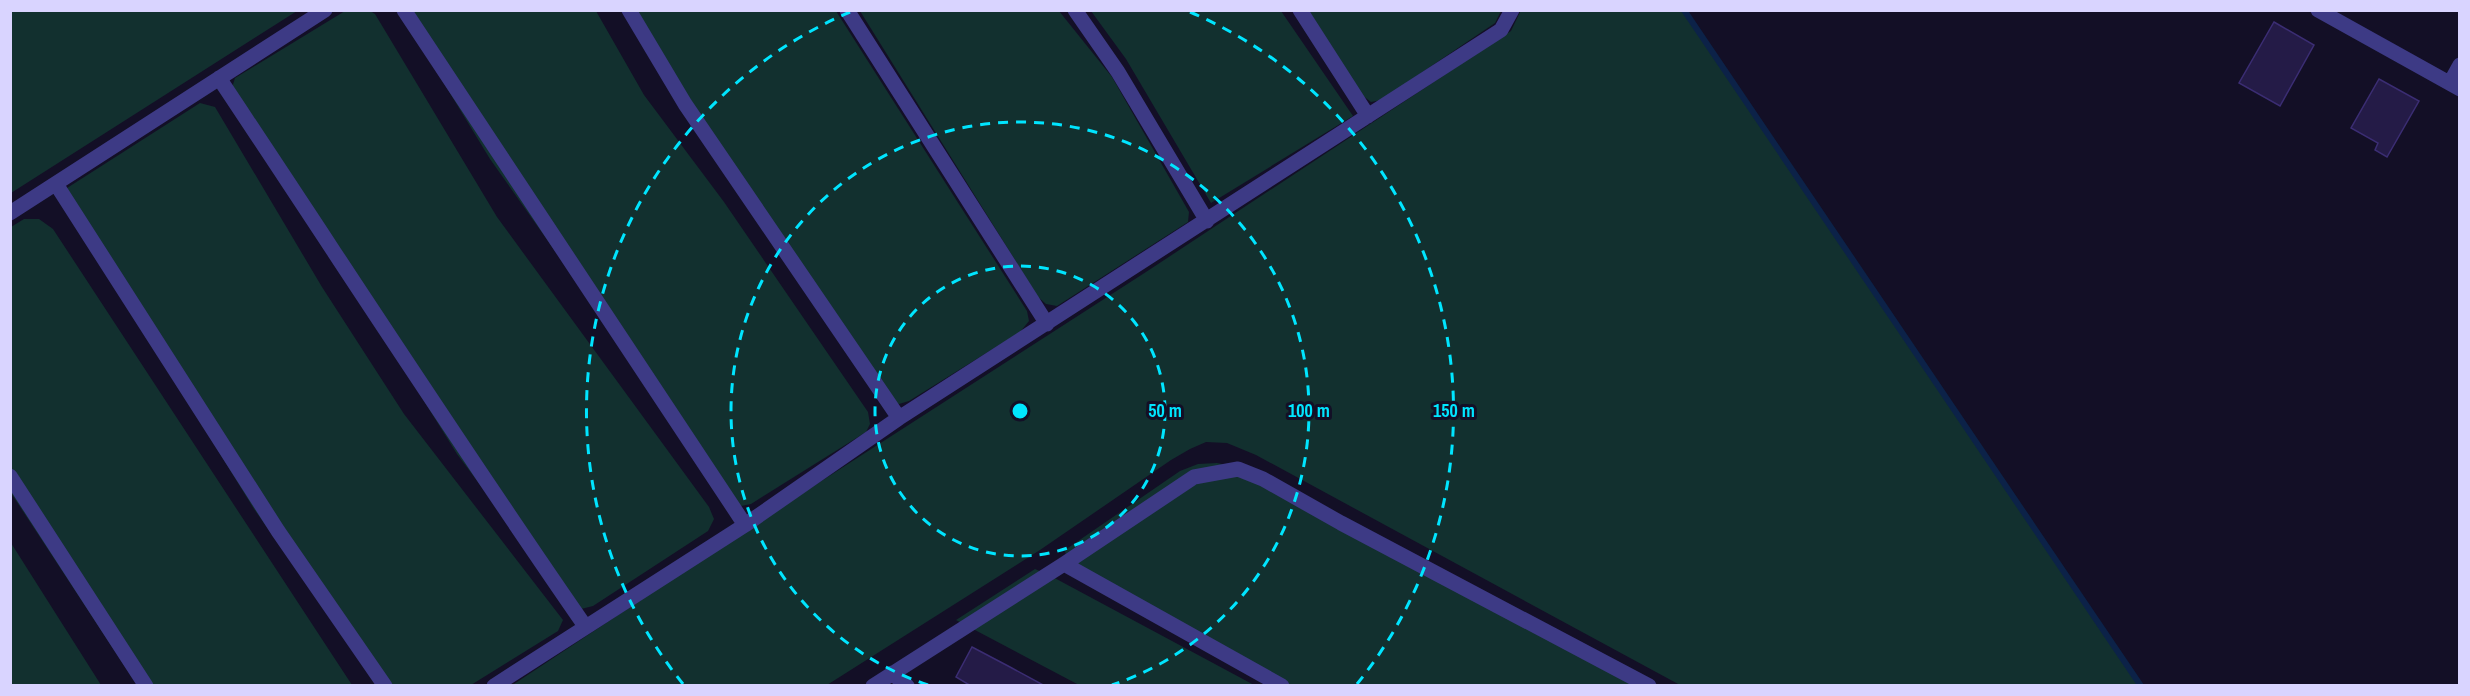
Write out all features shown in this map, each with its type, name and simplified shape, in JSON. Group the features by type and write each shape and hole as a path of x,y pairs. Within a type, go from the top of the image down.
{"street":[{"path":"10,213 325,10"},
{"path":"404,10 745,525"},
{"path":"629,10 685,104 899,418"},
{"path":"847,10 1047,324"},
{"path":"1075,10 1118,72 1207,221"},
{"path":"1300,10 1368,116"},
{"path":"494,686 745,525 899,418 1501,30 1512,10"},
{"path":"2318,10 2455,86 2460,65"},
{"path":"219,78 409,364 468,458 585,626"},
{"path":"56,184 278,531 385,686"},
{"path":"873,686 1064,564 1194,477 1238,469 1263,479 1341,523 1649,686"},
{"path":"10,476 146,686"},
{"path":"1064,564 1282,686"},
{"path":"892,673 907,686"}],"green space":[{"path":"11,10 297,10 297,11 11,193"},
{"path":"1501,10 1495,23 1381,100 1371,102 1362,95 1309,11"},
{"path":"1521,10 1684,11 2141,685 1680,685 1256,455 1227,443 1206,442 1171,460 1040,550 827,685 511,686 1511,31"},
{"path":"345,11 370,11 375,14 497,217 709,507 714,519 708,531 593,606 581,609 567,601 457,454 231,91 235,78"},
{"path":"400,11 596,11 644,95 724,202 868,412 870,424 866,432 751,504 736,507 490,159"},
{"path":"625,11 836,11 1027,311 1029,321 1020,332 909,401 899,404 887,401"},
{"path":"860,11 1059,11 1112,77 1189,212 1188,222 1057,306 1046,304 1038,297"},
{"path":"1091,11 1281,11 1353,116 1211,203 1126,59"},
{"path":"200,103 215,107 322,287 404,414 563,620 558,631 471,685 378,685 254,509 66,204 67,188"},
{"path":"24,219 39,219 53,229 352,685 137,685 11,493 11,227"},
{"path":"1217,463 1231,466 1640,685 1277,685 1067,565 1065,550 1180,471 1198,464"},
{"path":"11,543 101,685 11,685"},
{"path":"1035,569 1254,685 1079,685 956,620"}],"building":[{"path":"2274,22 2314,45 2280,106 2239,83"},
{"path":"2379,79 2419,101 2387,157 2375,150 2378,143 2351,128"},
{"path":"972,647 1045,686 971,686 956,677"}],"waterway":[{"path":"1684,10 2141,686"}]}
